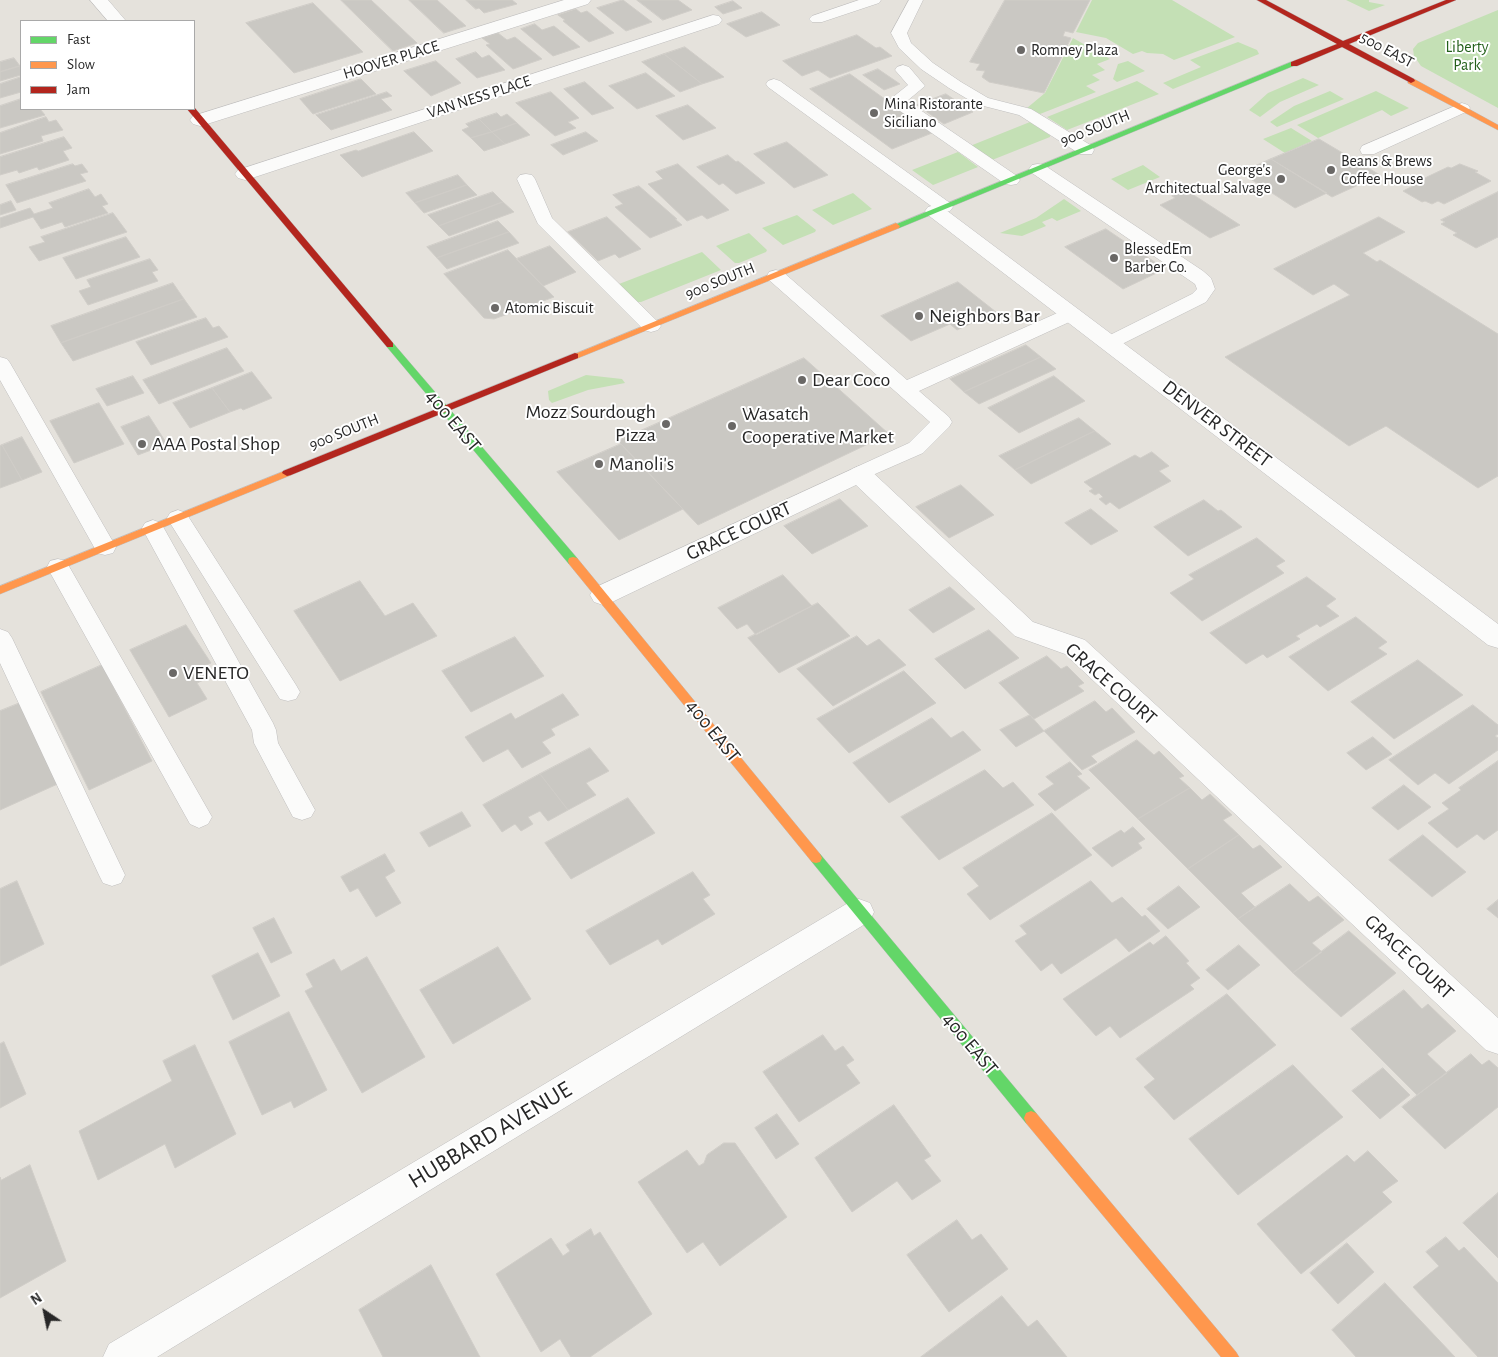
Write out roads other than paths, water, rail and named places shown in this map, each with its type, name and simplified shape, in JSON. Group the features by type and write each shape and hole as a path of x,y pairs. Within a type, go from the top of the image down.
{"street":[{"path":"99,0 116,20"},
{"name":"HOOVER PLACE","path":"195,114 582,0"},
{"name":"500 EAST","path":"1261,0 1498,128"},
{"name":"900 SOUTH","path":"0,590 1452,0"},
{"name":"VAN NESS PLACE","path":"246,174 713,20"},
{"name":"400 EAST","path":"195,114 443,410 603,595 859,912 1231,1357"},
{"name":"DENVER STREET","path":"940,209 1070,314 1498,638"},
{"name":"GRACE COURT","path":"603,595 859,474 1024,628 1032,634 1064,641 1075,647 1498,1039"},
{"name":"HUBBARD AVENUE","path":"122,1357 859,912"}],"lane":[{"path":"817,19 874,0"},
{"path":"916,0 899,33 904,45 928,66 982,101 1025,112 1086,150"},
{"path":"903,70 918,86 896,101 1011,180"},
{"path":"774,84 940,209"},
{"path":"1368,150 1462,108"},
{"path":"1038,169 1204,282 1206,289 1199,298 1109,343"},
{"path":"526,179 544,220 651,326"},
{"path":"776,276 942,422 916,448 859,474"},
{"path":"905,389 1070,314"},
{"path":"0,363 105,547"},
{"path":"178,518 288,692"},
{"path":"153,528 264,730 266,743 302,810"},
{"path":"58,567 199,817"},
{"path":"0,638 112,875"}],"place":[{"name":"Romney Plaza","path":"1021,50"},
{"name":"Mina Ristorante Siciliano","path":"874,113"},
{"name":"Beans & Brews Coffee House","path":"1331,170"},
{"name":"George's Architectual Salvage","path":"1281,179"},
{"name":"BlessedEm Barber Co.","path":"1114,258"},
{"name":"Atomic Biscuit","path":"495,308"},
{"name":"Neighbors Bar","path":"919,316"},
{"name":"Dear Coco","path":"802,380"},
{"name":"Mozz Sourdough Pizza","path":"666,424"},
{"name":"Wasatch Cooperative Market","path":"732,426"},
{"name":"AAA Postal Shop","path":"142,444"},
{"name":"Manoli's","path":"599,464"},
{"name":"VENETO","path":"173,673"}],"park label":[{"name":"Liberty Park","path":"1467,56"}]}
